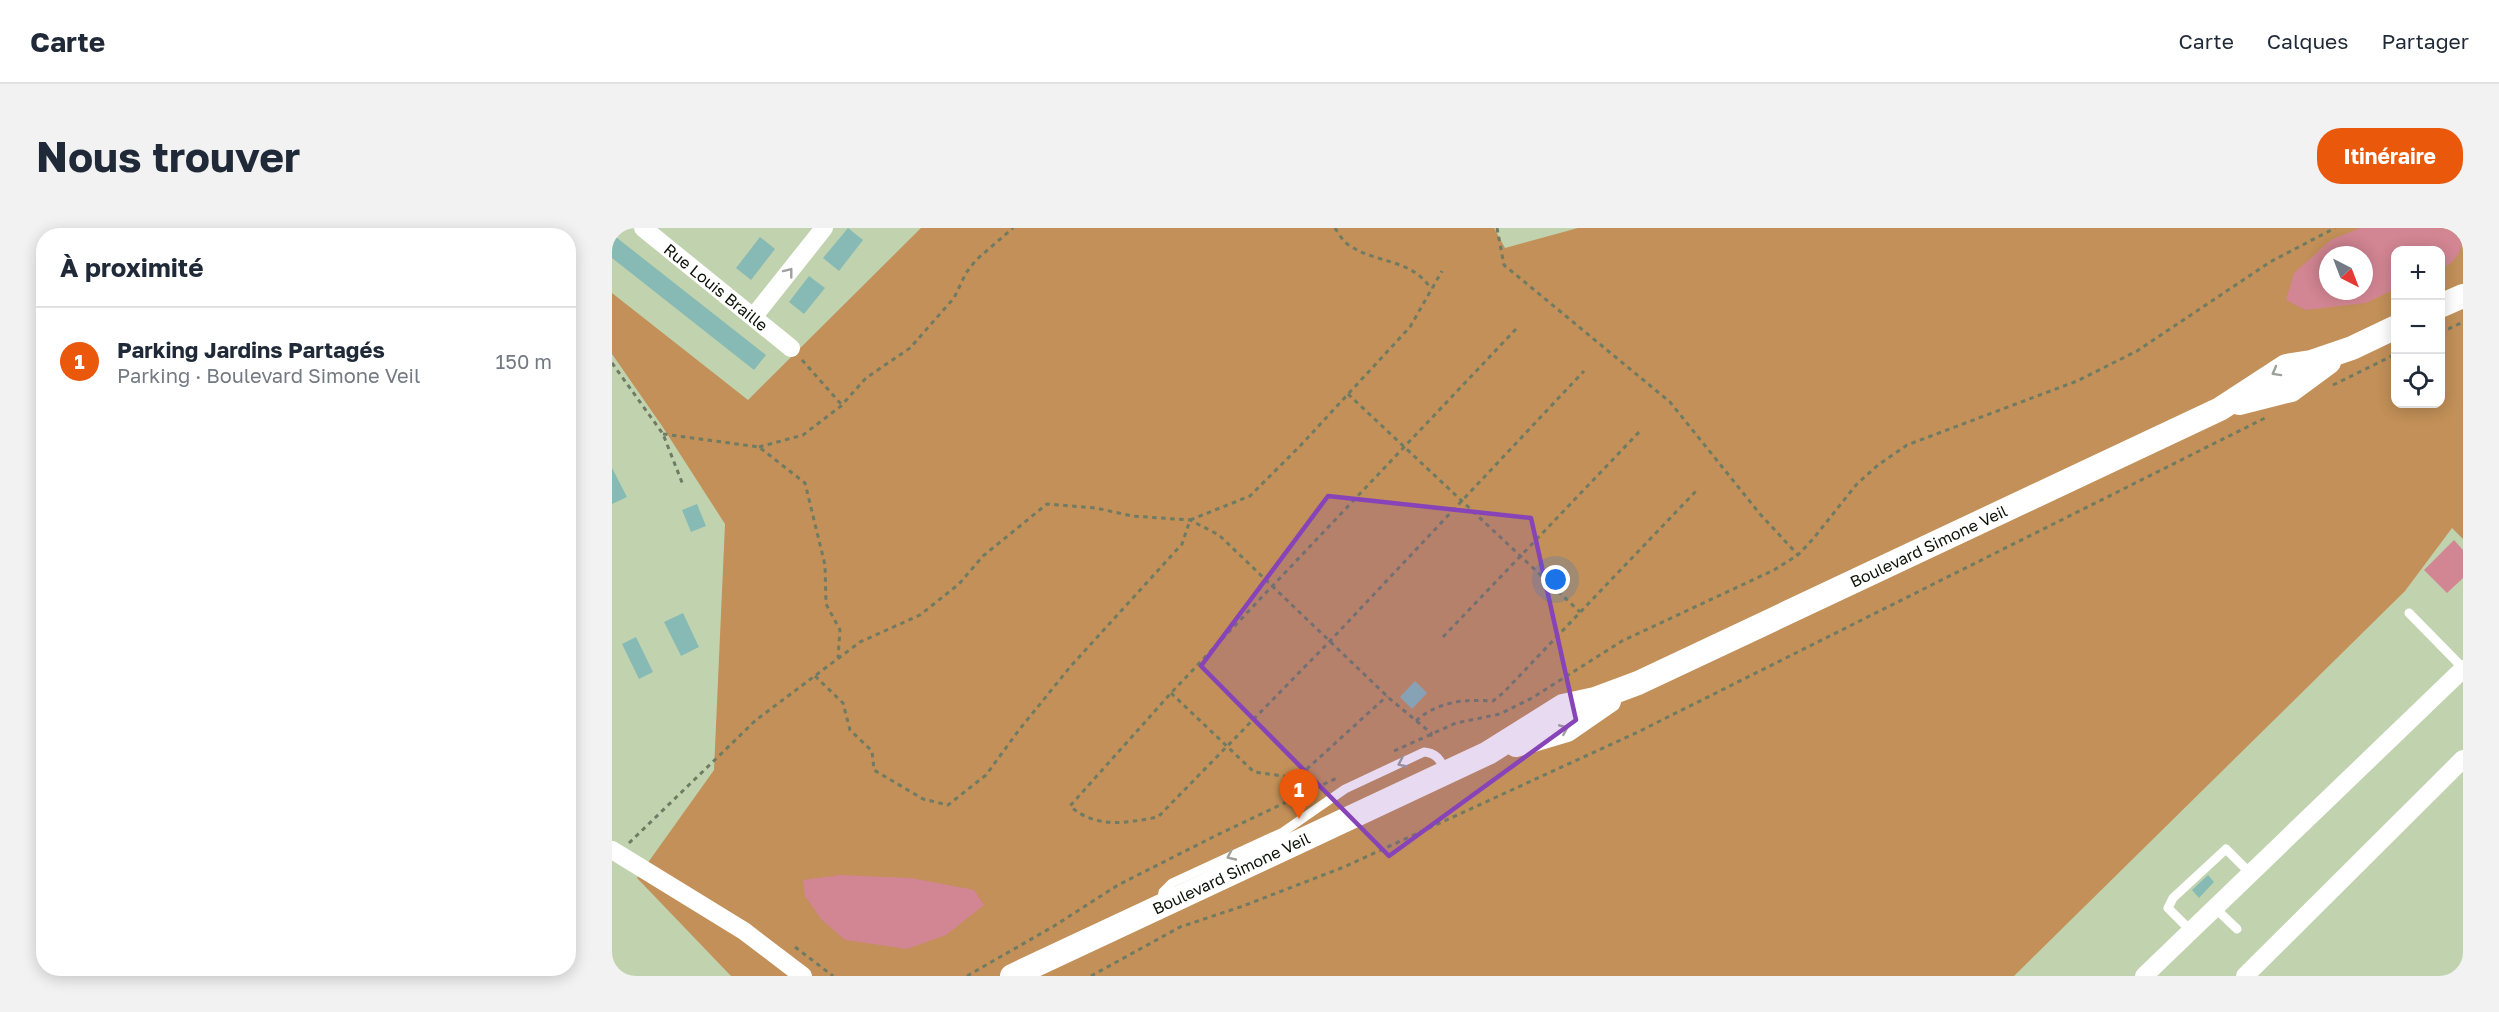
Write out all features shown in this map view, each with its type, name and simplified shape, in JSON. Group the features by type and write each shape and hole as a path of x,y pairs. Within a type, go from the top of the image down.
{"main road":[{"path":"2445,304 2463,296"},
{"name":"Boulevard Simone Veil","path":"1012,976 1488,753 1566,730 1638,683 2220,409 2291,390 2313,372 2352,348 2391,329"},
{"name":"Boulevard Simone Veil","path":"1024,976 1071,949"}],"street":[{"name":"Rue Louis Braille","path":"643,228 754,316 790,348"},
{"path":"754,316 824,228"},
{"path":"2144,976 2463,668"},
{"path":"2245,976 2463,759"},
{"path":"620,847 744,931 803,976"}],"lane":[{"path":"2409,613 2463,668"},
{"path":"2191,931 2168,908 2173,898 2226,849 2250,873"},
{"path":"2215,908 2237,929"}],"path":[{"path":"663,434 759,447 803,435 842,404 866,378 910,348 954,298 966,273 976,260 1013,228"},
{"path":"1335,228 1345,242 1367,254 1415,270 1423,276 1432,289"},
{"path":"1497,228 1504,265 1670,402 1760,514 1798,555"},
{"path":"1389,754 1456,723 1500,714 1532,698 1622,641 1693,606 1737,588 1798,555 1813,540 1856,485 1878,465 1907,445 2078,381 2138,351 2270,262 2335,228"},
{"path":"815,676 843,703 850,730 872,751 874,770 923,800 948,805 986,775 1070,667 1182,544 1190,520 1250,496 1410,327 1442,271"},
{"path":"2445,331 2463,322"},
{"path":"1516,329 1171,693 1070,806 1082,817 1122,824 1158,818 1584,371"},
{"path":"790,348 842,404"},
{"path":"2332,386 2391,356"},
{"path":"612,363 663,434 683,485"},
{"path":"1348,394 1580,612"},
{"path":"1091,976 1180,927 1344,867 1638,732 2268,417"},
{"path":"1443,637 1642,429"},
{"path":"759,447 805,483 825,565 826,604 840,630 838,658"},
{"path":"1416,721 1424,713 1441,705 1466,699 1493,701 1696,491"},
{"path":"620,847 756,720 860,642 920,615 959,584 983,556 1047,504 1096,508 1132,516 1190,520 1219,535 1387,696 1431,734"},
{"path":"1171,693 1254,772 1297,778 1387,696"},
{"path":"966,976 1054,926 1118,885 1347,774"}],"highlighted area":[{"path":"1328,496 1531,518 1576,720 1389,856 1201,666"}],"shaded area":[{"path":"921,228 1494,228 1505,248 1578,228 2463,228 2463,539 2452,528 2405,591 2014,976 731,976 637,878 714,770 725,524 612,354 612,293 748,400"},
{"path":"2360,228 2463,228 2459,253 2445,267 2445,246 2391,246 2391,291 2373,300 2373,246 2324,246 2331,240"},
{"path":"2319,251 2319,300 2372,300 2366,303 2305,310 2286,300 2294,273"},
{"path":"2454,540 2463,550 2463,578 2447,593 2424,570"},
{"path":"840,875 911,878 974,890 984,905 946,935 907,949 845,940 821,919 805,896 803,880"}],"building":[{"path":"848,228 863,240 839,271 823,258"},
{"path":"612,234 766,355 754,370 612,258"},
{"path":"760,237 775,249 751,280 736,268"},
{"path":"809,276 825,288 804,314 789,302"},
{"path":"612,468 627,497 612,504"},
{"path":"697,504 706,526 691,532 682,510"},
{"path":"683,613 699,647 681,656 664,622"},
{"path":"636,637 653,672 639,679 622,644"},
{"path":"1415,681 1427,693 1412,709 1400,697"},
{"path":"2208,875 2214,882 2199,898 2192,890"}],"place":[{"name":"Parking Jardins Partagés","path":"1299,819"}]}
